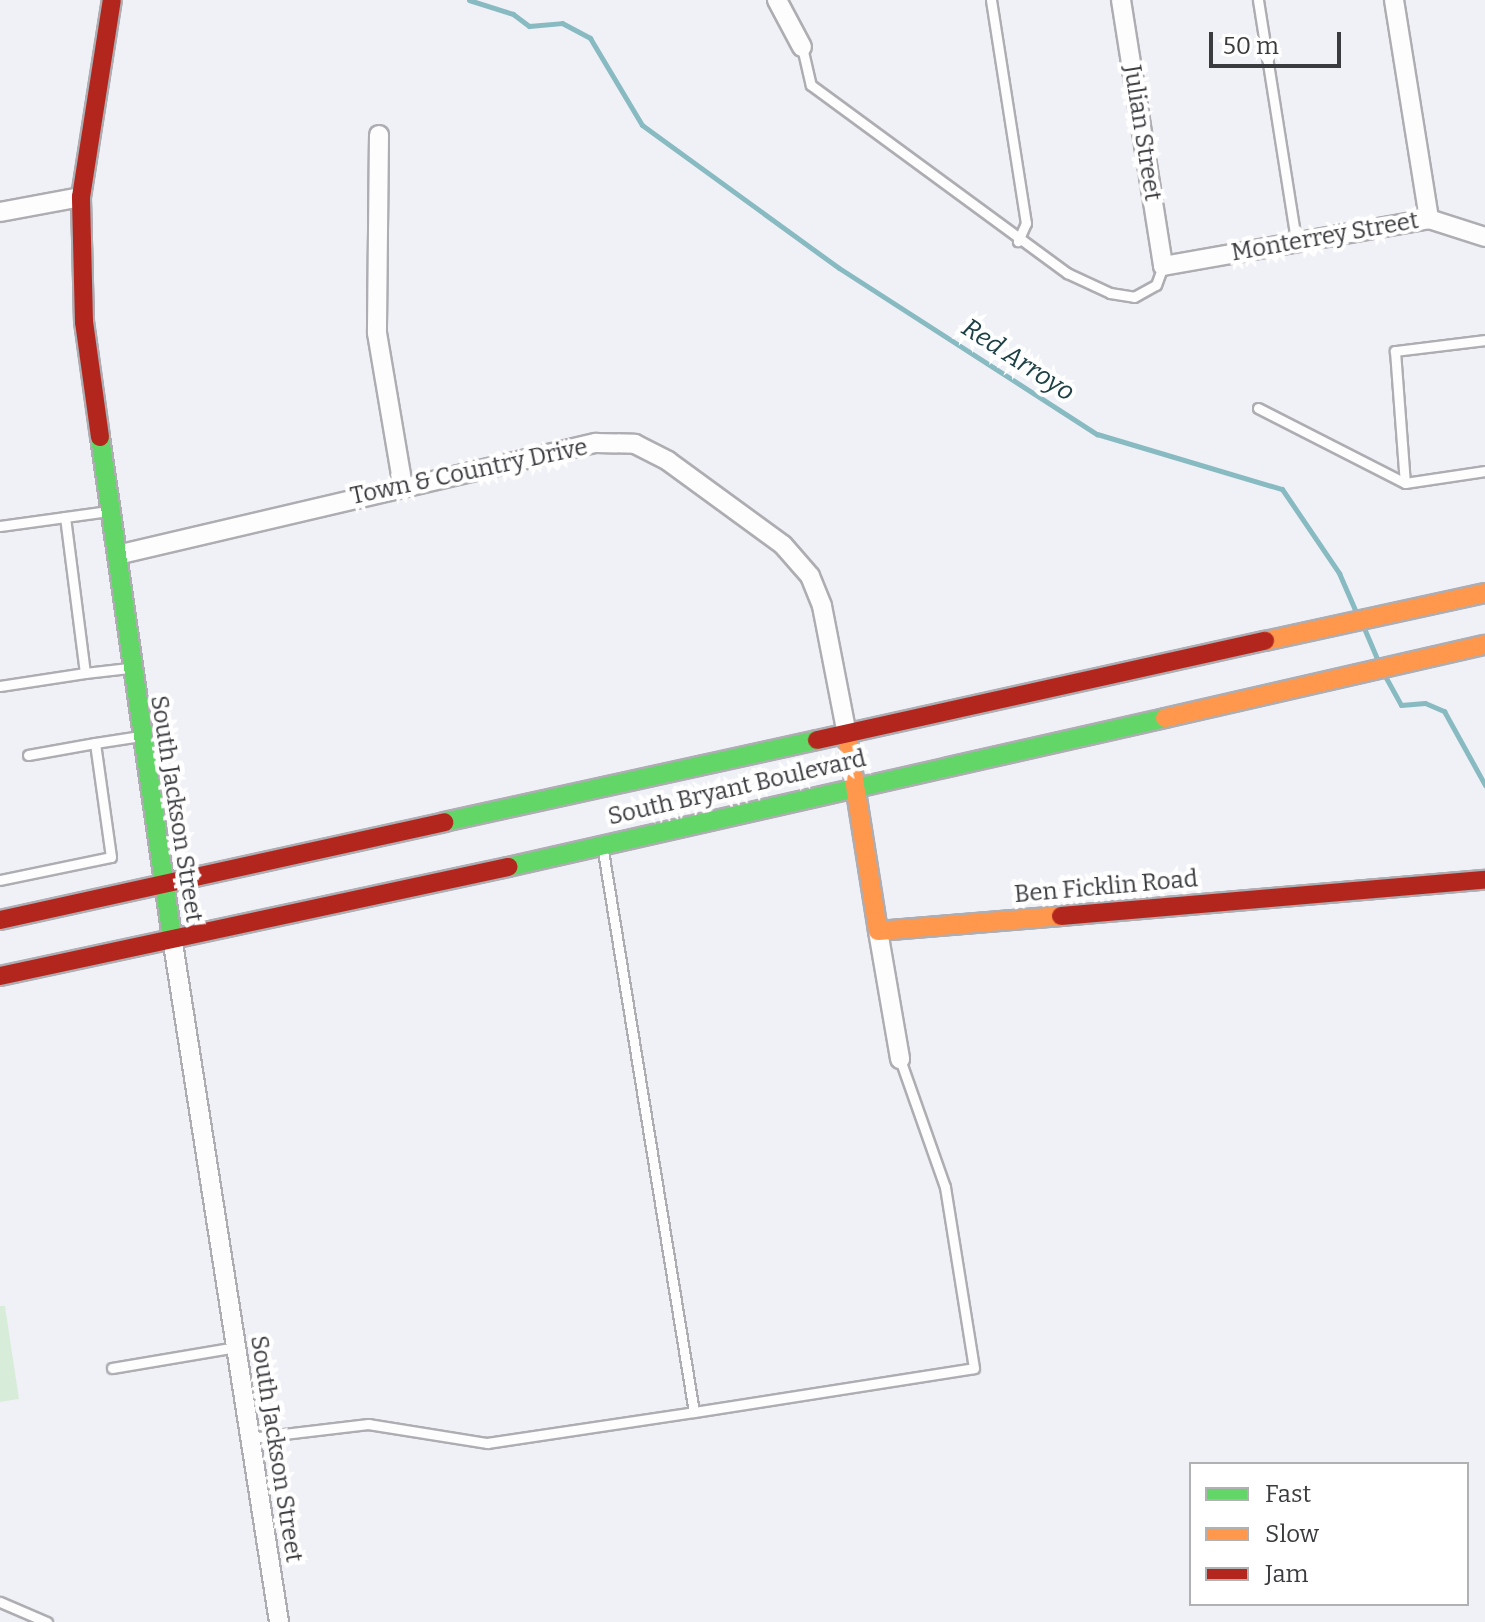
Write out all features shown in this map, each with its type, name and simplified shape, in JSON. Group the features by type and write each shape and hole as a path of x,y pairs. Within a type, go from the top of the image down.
{"main road":[{"name":"South Jackson Street","path":"112,0 81,197 84,322 140,736 172,937"},
{"name":"South Bryant Boulevard","path":"0,920 1485,593"},
{"name":"South Bryant Boulevard","path":"0,976 1479,646"},
{"path":"847,735 878,931"},
{"name":"Ben Ficklin Road","path":"878,931 1485,880"}],"street":[{"path":"777,0 802,47"},
{"name":"Julian Street","path":"1121,0 1163,266"},
{"path":"1394,0 1429,219"},
{"path":"379,135 377,333 403,486"},
{"path":"0,212 81,197"},
{"name":"Monterrey Street","path":"1163,266 1429,219 1485,237"},
{"name":"Town & Country Drive","path":"117,555 596,443 635,444 668,461 783,545 810,576 822,606 847,735"},
{"path":"878,931 900,1059"},
{"name":"South Jackson Street","path":"172,937 279,1622"}],"lane":[{"path":"991,0 1026,223 1018,241"},
{"path":"1258,0 1296,241"},
{"path":"802,47 811,85 1018,241 1110,293 1134,297 1156,285 1163,266"},
{"path":"1405,483 1395,351 1485,340"},
{"path":"1258,408 1405,483 1485,471"},
{"path":"0,526 111,511"},
{"path":"65,517 85,673"},
{"path":"0,686 131,668"},
{"path":"28,755 140,736"},
{"path":"0,880 111,857 95,743"},
{"path":"601,844 694,1412"},
{"path":"250,1438 368,1424 487,1443 974,1368 945,1187 900,1059"},
{"path":"112,1368 236,1347"},
{"path":"0,1602 47,1622"}],"green space":[{"path":"0,1306 5,1306 19,1399 0,1402"}],"waterway":[{"name":"Red Arroyo","path":"469,0 513,14 529,26 562,23 590,38 642,125 839,268 1097,434 1282,489 1339,573 1356,612"},
{"name":"Red Arroyo","path":"1364,628 1377,659"},
{"name":"Red Arroyo","path":"1385,676 1401,705 1425,703 1444,711 1485,785"}],"traffic: fast":[{"path":"100,437 172,937"},
{"path":"508,867 1165,718"},
{"path":"444,822 817,740"}],"traffic: slow":[{"path":"1265,641 1485,593"},
{"path":"1165,718 1485,645"},
{"path":"847,735 878,931 1061,916"}],"traffic: jam":[{"path":"100,437 84,322 81,197 112,0"},
{"path":"817,740 1265,641"},
{"path":"0,920 444,822"},
{"path":"0,976 508,867"},
{"path":"1061,916 1485,880"}]}
